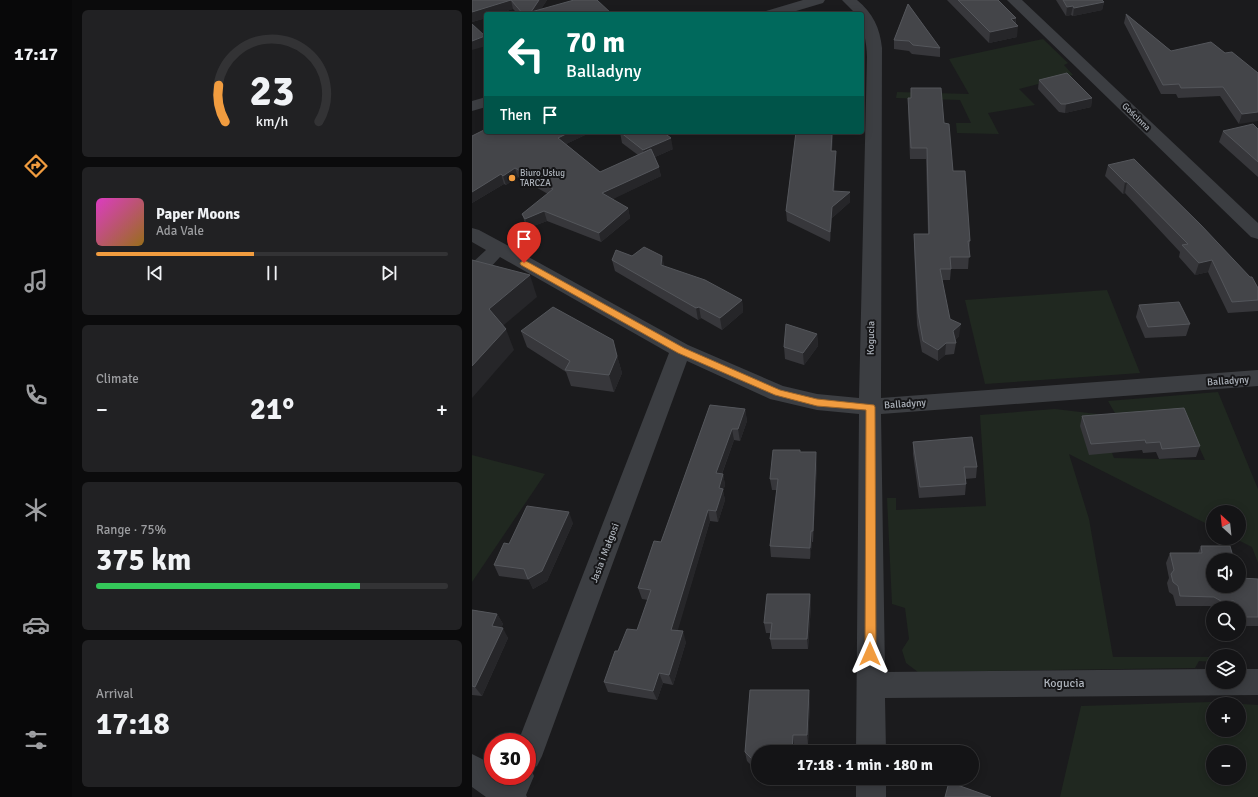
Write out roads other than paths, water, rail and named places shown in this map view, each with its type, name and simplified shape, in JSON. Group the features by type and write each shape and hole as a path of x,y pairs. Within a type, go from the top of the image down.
{"street":[{"path":"778,12 818,0"},
{"name":"Kogucia","path":"849,0 862,12"},
{"name":"Gościnna","path":"1014,0 1258,233"},
{"name":"Kogucia","path":"864,14 870,23 874,36 876,57 870,407 871,745"},
{"name":"Balladyny","path":"472,234 681,350 778,393 817,402 870,407 1258,378"},
{"path":"472,275 498,248"},
{"name":"Jasia i Małgosi","path":"536,733 681,350"},
{"name":"Kogucia","path":"870,685 1258,682"},
{"path":"472,769 512,797 516,785"},
{"path":"871,785 871,797"}],"place":[{"name":"Biuro Usług TARCZA","path":"512,178"}]}
